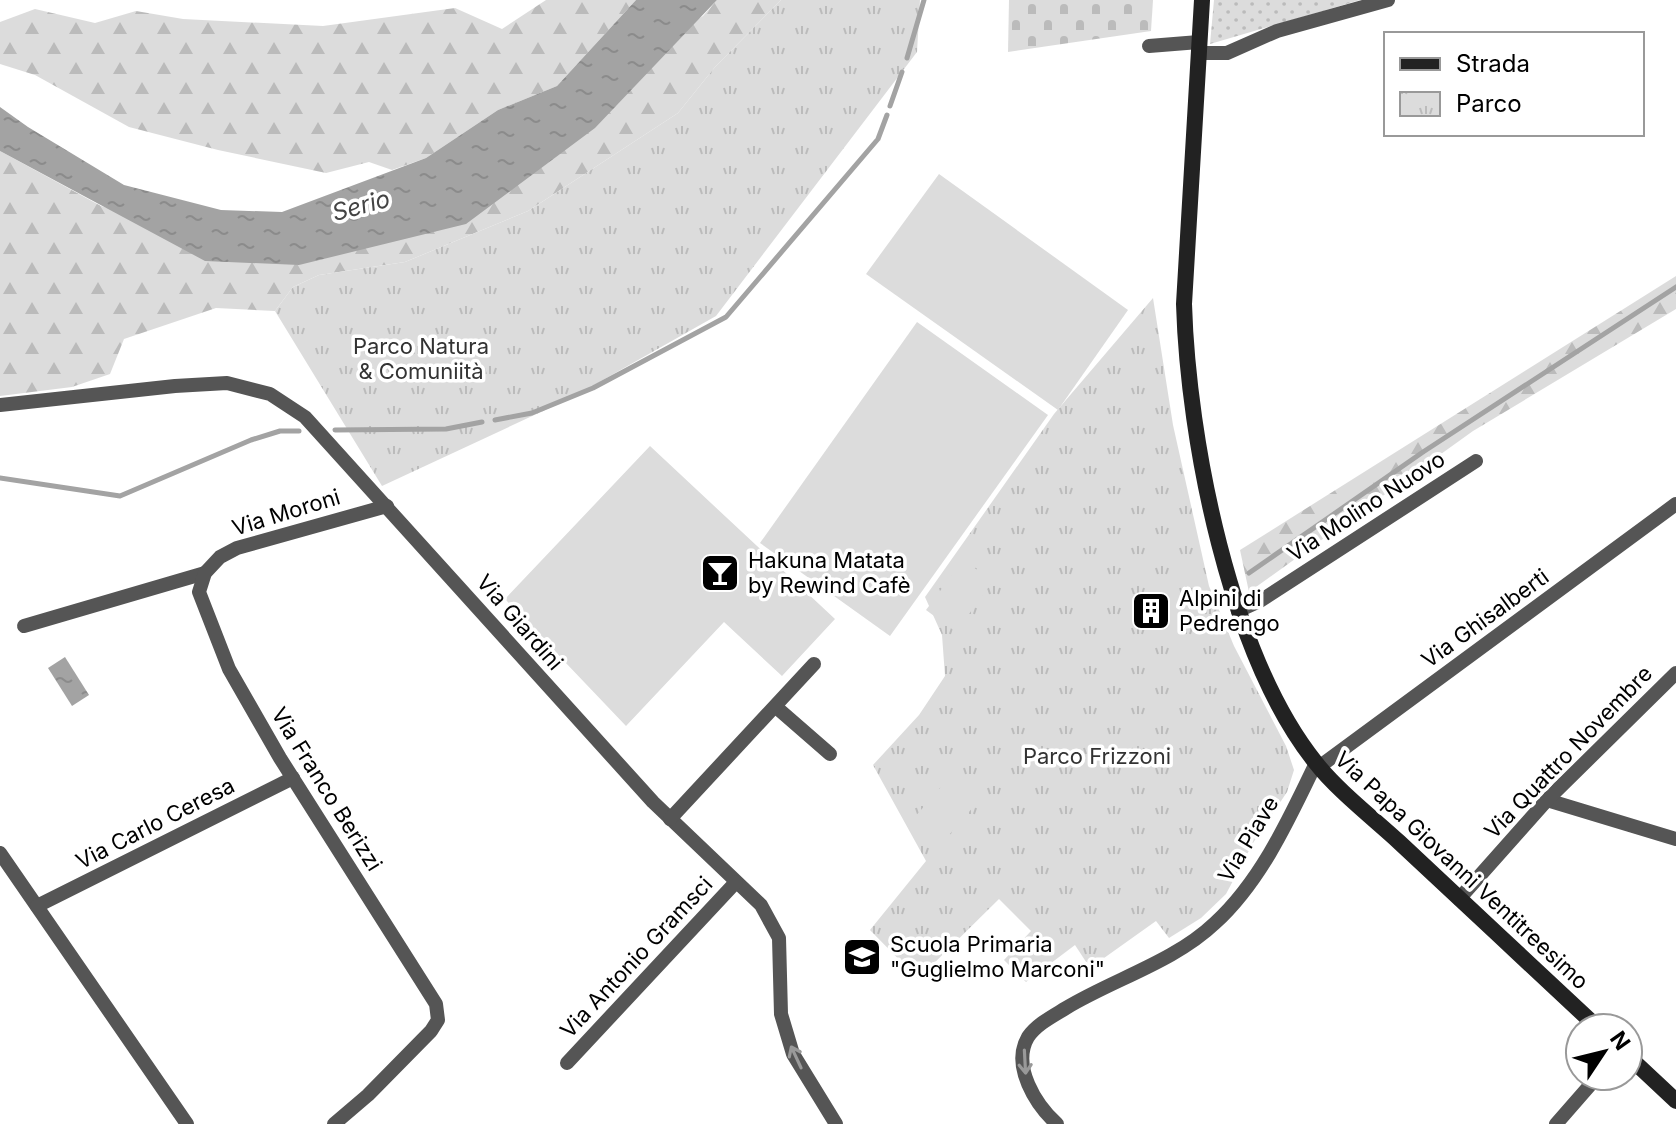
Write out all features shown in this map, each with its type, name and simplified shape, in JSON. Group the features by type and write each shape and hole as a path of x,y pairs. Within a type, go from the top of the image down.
{"street":[{"name":"Via Papa Giovanni Ventitreesimo","path":"1202,0 1184,304 1185,348 1204,472 1238,611 1274,698 1317,765 1581,1012"},
{"path":"1149,46 1198,47 1227,53 1277,31 1388,0"},
{"name":"Via Giardini","path":"0,405 204,383 245,386 270,394 305,417 670,819 761,905 779,938 781,1014 793,1054 836,1124"},
{"name":"Via Molino Nuovo","path":"1238,611 1260,601 1476,461"},
{"name":"Via Ghisalberti","path":"1317,765 1676,504"},
{"name":"Via Moroni","path":"205,573 220,557 237,548 387,506"},
{"path":"24,626 205,573"},
{"name":"Via Franco Berizzi","path":"205,573 199,592 229,669 293,778 436,1004 438,1020 431,1031 368,1095 334,1124"},
{"path":"670,819 814,664"},
{"name":"Via Quattro Novembre","path":"1459,899 1547,800 1676,673"},
{"path":"776,707 830,754"},
{"name":"Via Piave","path":"1041,1117 1026,1077 1024,1046 1030,1035 1047,1019 1088,994 1194,941 1216,923 1247,889 1317,765"},
{"name":"Via Carlo Ceresa","path":"37,906 293,778"},
{"path":"1547,800 1676,839"},
{"path":"0,853 187,1124"},
{"name":"Via Antonio Gramsci","path":"567,1063 736,882"},
{"path":"1644,1071 1676,1101"},
{"path":"1556,1124 1584,1092"},
{"path":"1041,1117 1057,1124"}],"green space":[{"path":"546,0 636,0 557,86 498,110 426,158 392,170 369,162 326,173 129,127 35,75 0,64 0,22 35,9 95,23 136,11 183,19 323,26 455,8 502,29"},
{"path":"717,0 781,0 715,67 678,113 528,211 405,262 319,275 293,287 275,311 216,308 124,339 110,374 72,387 0,396 0,151 101,206 299,265 703,16"},
{"name":"Parco Natura & Comuniità","path":"781,0 920,0 917,52 716,316 571,398 382,486 275,311 293,287 319,275 405,262 528,211 678,113 715,67"},
{"path":"1009,0 1153,0 1151,31 1008,52"},
{"path":"1214,0 1360,0 1210,44"},
{"path":"939,174 1128,310 1058,410 866,274"},
{"path":"1676,276 1676,309 1473,431 1249,592 1240,550"},
{"name":"Parco Frizzoni","path":"1153,298 1173,425 1209,586 1234,646 1286,746 1294,770 1287,792 1253,843 1226,894 1201,918 1169,938 1156,921 1090,968 1075,945 1026,982 1004,960 1031,931 999,899 918,979 870,930 926,861 873,765 919,715 945,676 942,635 925,597 1054,414"},
{"path":"917,322 1048,415 890,636 760,543"},
{"path":"650,446 835,619 782,676 724,622 626,726 505,599"},
{"path":"963,560 993,581 956,632 926,610"},
{"path":"946,781 975,805 936,850 907,826"}],"water":[{"name":"Serio","path":"636,0 717,0 595,128 466,224 299,265 205,261 0,151 0,107 124,185 221,210 282,212 426,158 498,110 557,86"},
{"path":"65,657 89,695 72,706 48,668"}],"waterway":[{"path":"907,58 924,0"},
{"path":"890,106 902,72"},
{"path":"495,420 532,413 593,388 726,317 878,139 887,115"},
{"path":"1249,573 1423,452 1676,287"},
{"path":"335,430 446,429 482,422"},
{"path":"0,478 120,496 251,440 280,431 299,431"}],"place":[{"name":"Hakuna Matata by Rewind Cafè","path":"720,573"},
{"name":"Alpini di Pedrengo","path":"1151,611"},
{"name":"Scuola Primaria \"Guglielmo Marconi\"","path":"862,957"}]}
